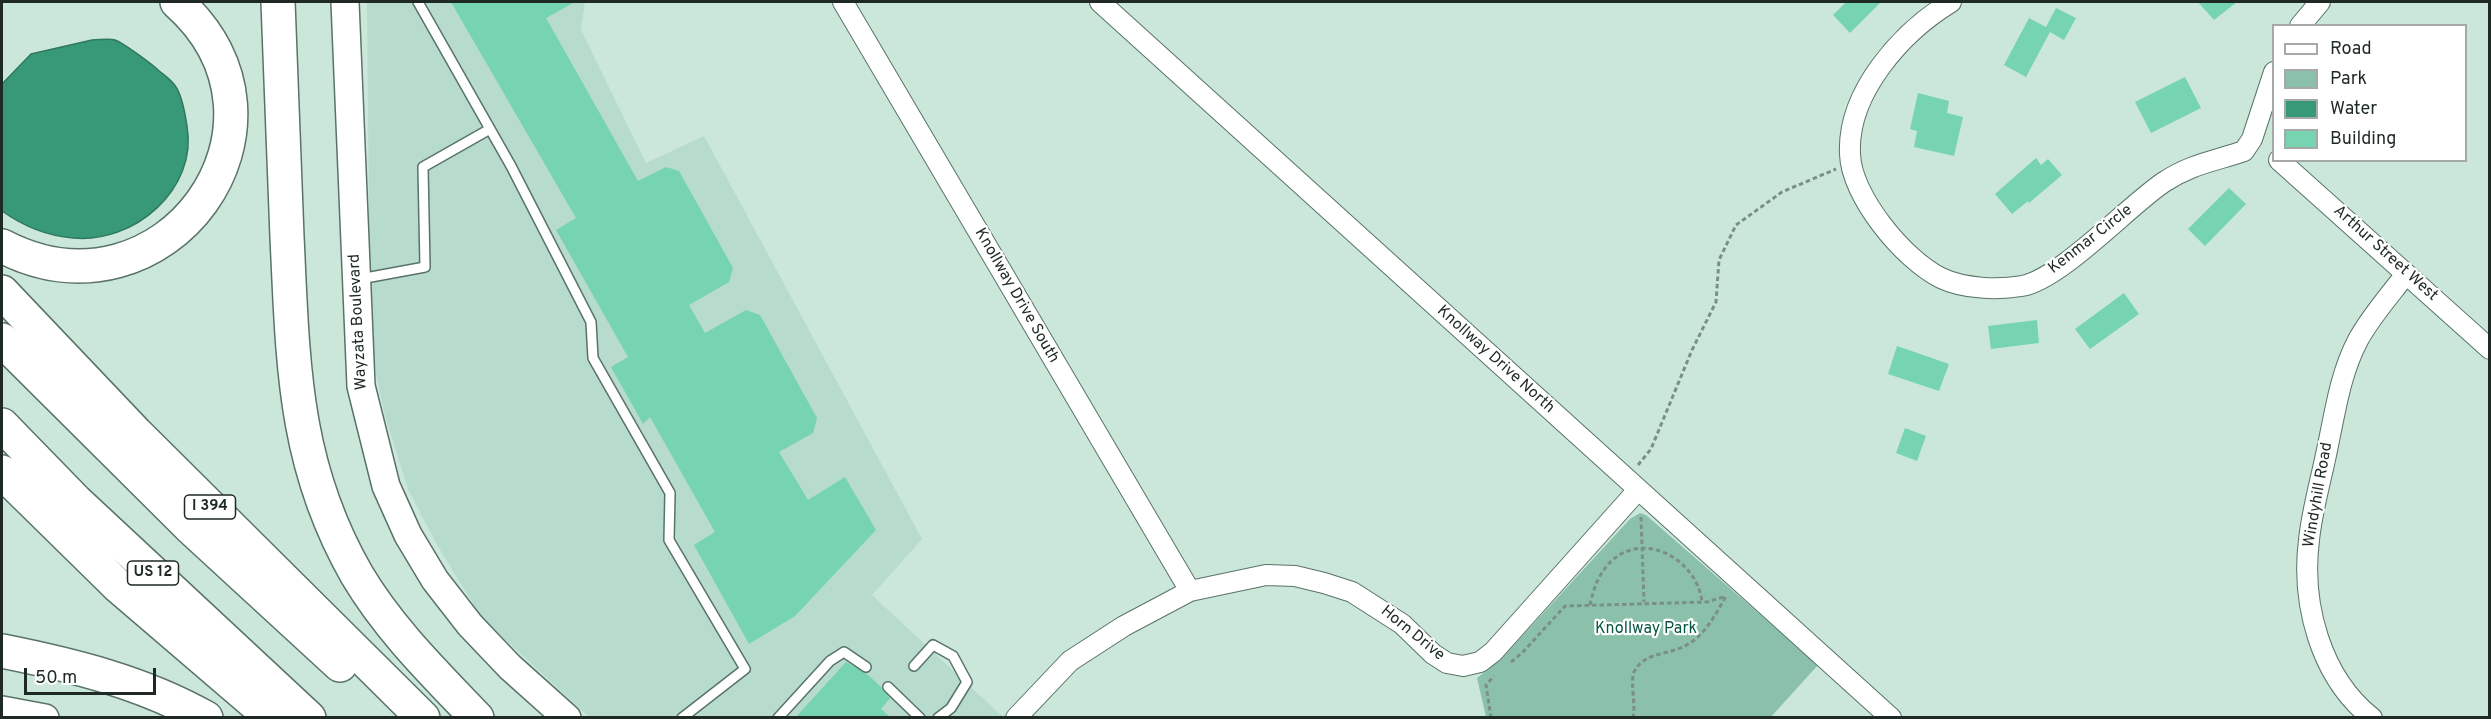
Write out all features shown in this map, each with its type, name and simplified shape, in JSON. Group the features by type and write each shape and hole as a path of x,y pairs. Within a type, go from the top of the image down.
{"highway":[{"path":"2,246 13,252 48,263 86,266 122,260 147,251 173,233 195,212 222,165 230,133 229,94 219,61 212,48 192,17 177,2"},
{"path":"278,2 293,363 301,424 312,470 339,539 371,597 421,659 477,717"},
{"name":"I 394","path":"2,292 136,433 423,717"},
{"path":"2,340 191,528 399,717"},
{"name":"US 12","path":"2,425 76,501 309,717"},
{"path":"2,472 118,586 272,717"},
{"path":"2,651 90,671 146,689 206,717"}],"street":[{"name":"Wayzata Boulevard","path":"345,2 361,386 386,486 408,535 435,580 470,625 510,667 567,717"},
{"name":"Knollway Drive South","path":"843,2 1190,591"},
{"name":"Knollway Drive North","path":"1100,2 1891,717"},
{"name":"Kenmar Circle","path":"1951,2 1939,9 1892,52 1862,97 1852,124 1851,162 1858,187 1896,242 1920,265 1942,279 1973,286 2024,286 2045,276 2068,260 2162,183 2202,162 2244,151 2252,140"},
{"path":"2302,24 2320,2"},
{"path":"2272,78 2252,140 2272,156"},
{"name":"Arthur Street West","path":"2281,162 2490,349"},
{"name":"Windyhill Road","path":"2372,717 2344,689 2326,659 2314,626 2308,583 2309,540 2346,368 2370,320 2406,274"},
{"name":"Horn Drive","path":"1016,717 1070,661 1124,626 1190,591 1266,575 1295,576 1324,582 1352,592 1402,624 1433,654 1447,663 1463,666 1480,662 1493,652 1632,484"},
{"path":"8,713 45,717"}],"lane":[{"path":"418,2 490,129 591,322 593,358 670,493 669,540 745,669 682,717"},
{"path":"356,280 425,267 423,167 490,129"},
{"path":"914,666 933,645 953,656 967,682 951,708 938,717"},
{"path":"778,717 830,661 844,652 866,667"},
{"path":"888,687 920,717"}],"path":[{"path":"1644,602 1643,548 1632,484 1651,449 1692,350 1716,302 1719,260 1736,225 1782,192 1851,162"},
{"path":"1590,604 1599,577 1607,565 1619,556 1643,548 1668,553 1682,563 1700,587 1702,602"},
{"path":"1506,666 1523,652 1565,606 1702,602 1726,596 1713,618 1690,643 1644,659 1633,674 1635,708 1633,717"},
{"path":"1491,717 1486,685 1498,672"}],"shaded area":[{"path":"367,2 585,2 581,30 646,163 704,136 922,539 872,595 1003,717 589,717 481,617 436,543 408,489 385,416 375,368 370,306"}],"green space":[{"name":"Knollway Park","path":"1640,513 1646,515 1818,665 1770,718 1486,717 1477,678 1501,659 1630,519"}],"water":[{"path":"110,39 119,42 153,65 174,84 184,111 188,149 182,171 172,191 157,208 139,222 118,232 96,237 63,237 36,229 2,211 2,84 31,54 92,40"}],"building":[{"path":"451,2 575,2 546,18 638,181 666,167 679,171 733,268 729,282 689,305 705,333 746,310 760,315 817,418 813,433 779,452 808,500 845,477 876,530 795,616 749,644 694,545 715,532 650,417 643,424 611,367 628,357 556,230 576,218"},
{"path":"1846,2 1881,2 1850,33 1833,15"},
{"path":"2198,2 2237,2 2214,20"},
{"path":"2056,8 2076,18 2064,40 2050,32 2026,77 2004,65 2029,18 2046,27"},
{"path":"2185,77 2201,108 2151,133 2135,102"},
{"path":"1918,93 1949,101 1947,113 1963,117 1954,156 1914,147 1917,131 1910,129"},
{"path":"2036,158 2041,165 2048,159 2062,175 2012,214 1995,194"},
{"path":"2229,188 2246,204 2205,246 2188,229"},
{"path":"2124,293 2139,314 2090,349 2075,329"},
{"path":"2037,320 2039,343 1991,349 1988,326"},
{"path":"1897,346 1949,364 1939,391 1888,374"},
{"path":"1905,428 1926,436 1917,461 1896,453"},
{"path":"846,662 867,674 890,698 881,709 890,717 796,717"}]}
